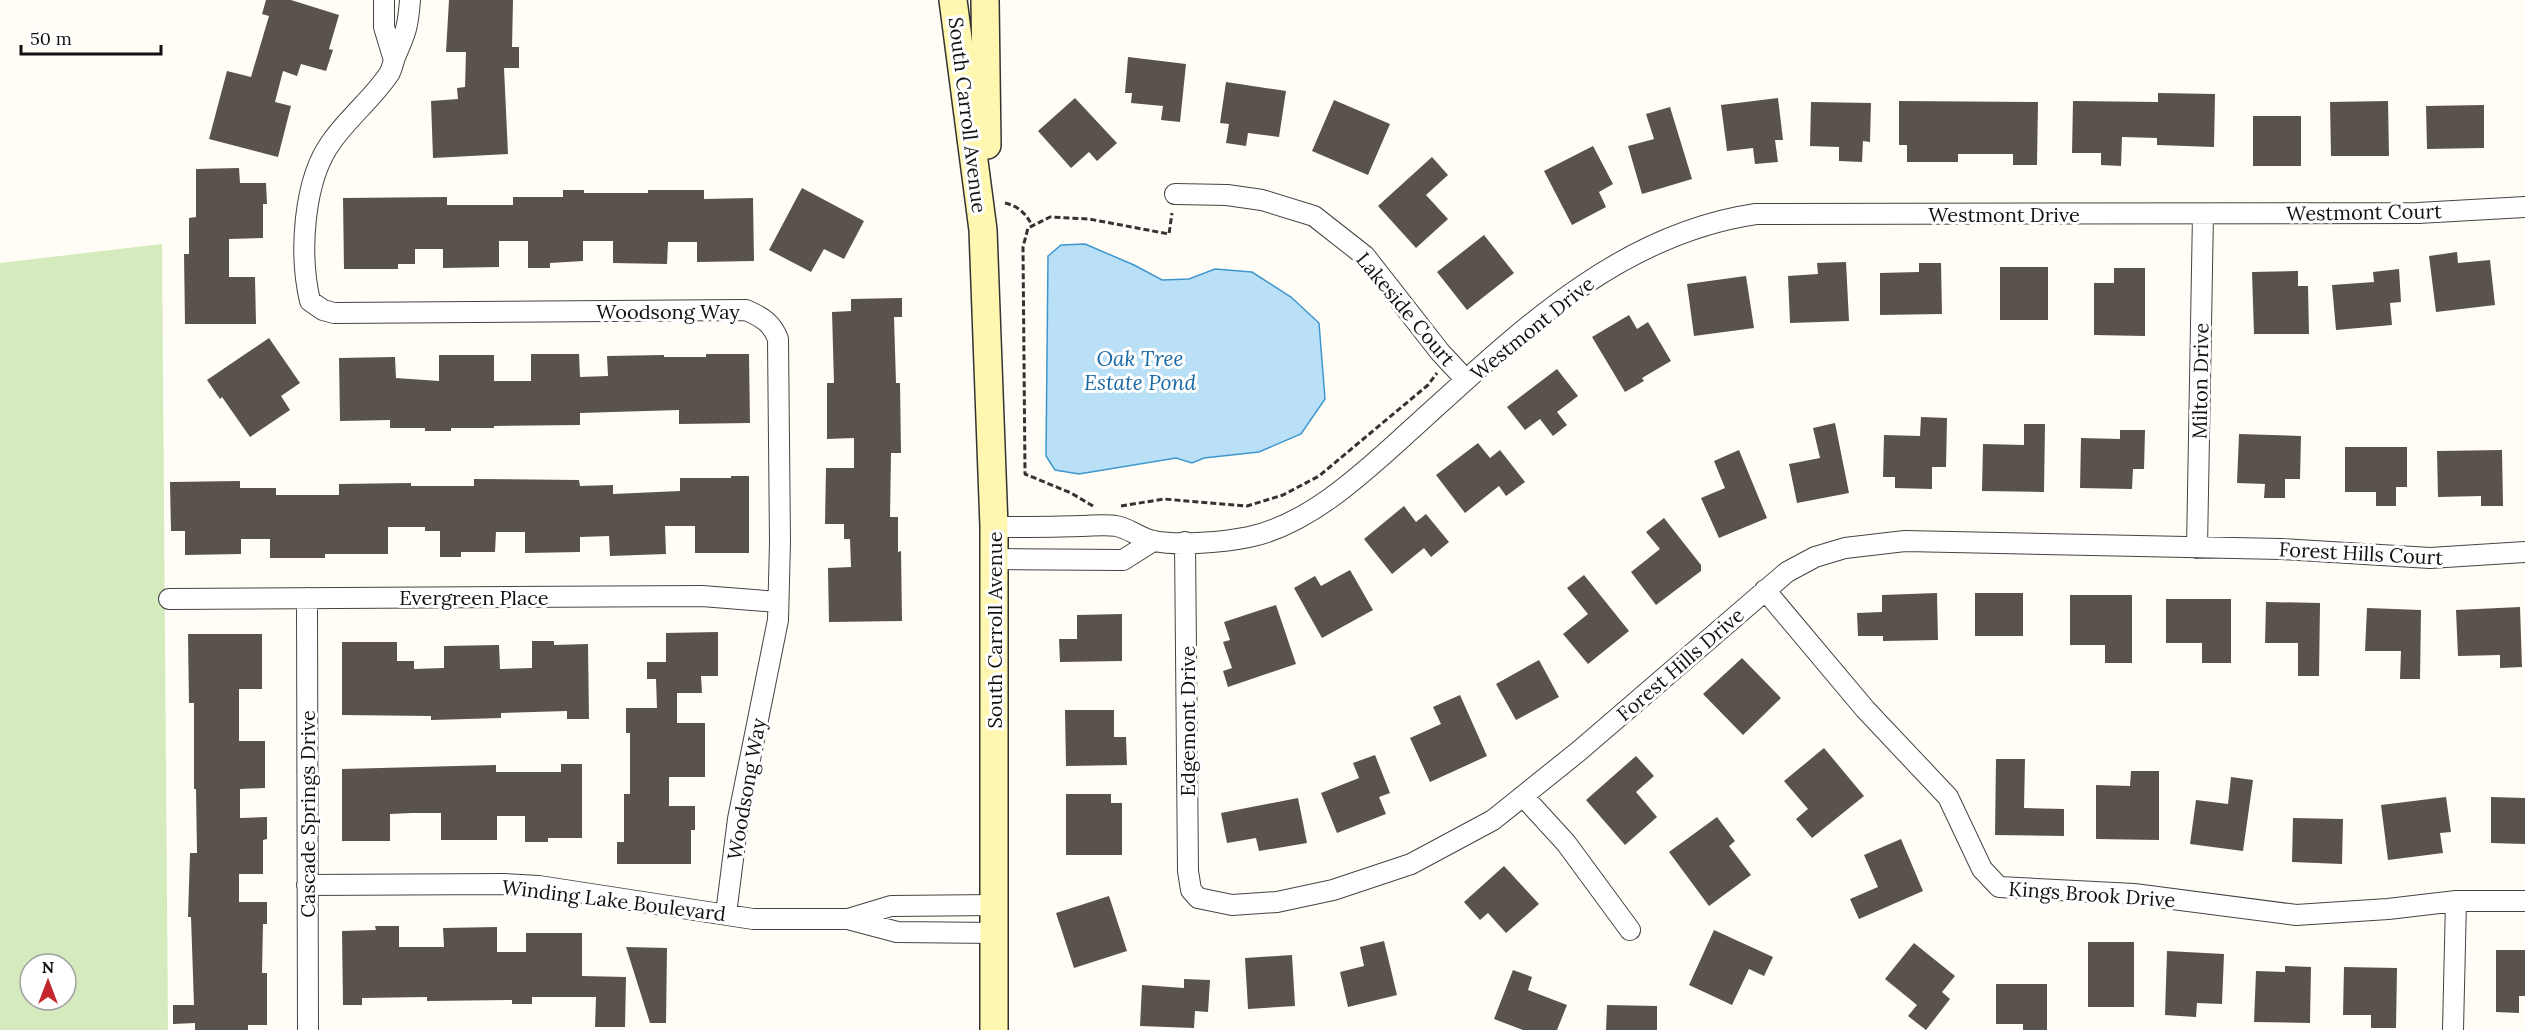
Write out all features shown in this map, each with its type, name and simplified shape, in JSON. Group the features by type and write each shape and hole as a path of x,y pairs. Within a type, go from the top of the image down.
{"main road":[{"name":"South Carroll Avenue","path":"953,0 983,230 994,527 994,1030"},
{"name":"South Carroll Avenue","path":"983,230 987,165 985,0"}],"street":[{"path":"384,0 384,27 394,60"},
{"name":"Woodsong Way","path":"410,0 408,30 391,72 331,142 316,168 310,185 306,237 306,285 310,301 323,310 334,313 746,310 761,316 773,327 778,339 778,602 771,659 738,819 726,914"},
{"name":"Lakeside Court","path":"1175,194 1227,195 1262,200 1314,216 1365,256 1447,360 1466,380"},
{"name":"Westmont Court","path":"2203,214 2418,213 2525,207"},
{"name":"Westmont Drive","path":"994,527 1117,526 1153,541 1212,542 1250,537 1291,520 1325,501 1357,478 1466,380 1570,292 1607,268 1658,241 1726,218 1756,214 2203,214"},
{"name":"Milton Drive","path":"2197,548 2203,214"},
{"path":"994,559 1123,560 1153,541"},
{"name":"Forest Hills Drive","path":"1198,898 1232,905 1277,902 1333,890 1412,864 1493,820 1579,752 1787,572 1815,557 1845,548 1905,541 2197,548"},
{"name":"Edgemont Drive","path":"1185,542 1188,871 1191,890 1198,898"},
{"name":"Forest Hills Court","path":"2197,548 2281,549 2430,558 2525,552"},
{"name":"Kings Brook Drive","path":"1765,590 1864,709 1948,797 1982,869 1999,887 2134,894 2296,915 2388,909 2456,901 2525,901"},
{"name":"Evergreen Place","path":"169,599 702,596 778,602"},
{"name":"Cascade Springs Drive","path":"307,598 308,1030"},
{"path":"1523,796 1566,843 1630,930"},
{"name":"Winding Lake Boulevard","path":"307,885 503,884 539,886 753,919 848,919 897,932 994,933"},
{"path":"2453,1030 2456,901"},
{"name":"Winding Lake Boulevard","path":"848,919 891,906 994,904"}],"path":[{"path":"1102,506 1093,506 1071,493 1025,474 1023,247 1028,228 1050,217 1089,219 1169,234 1175,194"},
{"path":"1005,203 1015,205 1028,218 1032,226"},
{"path":"1112,506 1164,499 1247,506 1283,495 1319,476 1428,386 1447,360"}],"green space":[{"path":"162,244 168,1030 0,1030 0,263"}],"water":[{"name":"Oak Tree Estate Pond","path":"1085,244 1162,280 1189,279 1215,269 1252,272 1291,297 1319,323 1325,399 1301,434 1259,452 1204,458 1192,463 1176,458 1079,474 1055,470 1046,456 1048,256 1061,245"}],"building":[{"path":"266,0 291,0 339,15 329,49 333,50 326,71 301,64 297,76 283,71 275,102 291,106 278,157 209,139 227,71 251,77 269,16 262,14"},
{"path":"449,0 513,0 512,47 519,47 519,68 504,68 508,154 433,158 431,101 458,99 457,88 465,87 466,52 446,52"},
{"path":"1128,57 1186,64 1180,122 1161,120 1163,106 1131,103 1132,93 1125,93"},
{"path":"1226,82 1286,91 1279,137 1248,133 1246,146 1226,143 1229,124 1220,123"},
{"path":"2158,93 2215,94 2214,147 2157,145 2157,138 2122,137 2121,166 2101,165 2101,153 2072,153 2073,101 2158,102"},
{"path":"1075,98 1117,143 1097,161 1089,152 1071,168 1038,131"},
{"path":"1778,98 1783,140 1775,140 1778,162 1755,164 1753,148 1727,151 1721,105"},
{"path":"1334,100 1390,124 1368,175 1312,151"},
{"path":"1899,101 2038,102 2037,165 2013,165 2013,154 1958,154 1958,162 1907,162 1907,145 1899,145"},
{"path":"2388,101 2389,156 2331,156 2330,102"},
{"path":"1811,102 1871,103 1870,142 1863,141 1862,162 1839,161 1839,147 1810,146"},
{"path":"2484,105 2484,148 2427,149 2426,106"},
{"path":"1670,107 1692,179 1642,194 1628,146 1654,139 1646,114"},
{"path":"2253,116 2301,116 2301,166 2253,166"},
{"path":"1593,146 1613,184 1599,192 1606,207 1572,225 1544,171"},
{"path":"1432,157 1448,175 1426,195 1448,219 1416,248 1378,206"},
{"path":"239,168 240,183 266,183 267,204 263,204 263,238 229,239 229,277 255,277 256,324 185,324 184,254 189,254 189,218 196,217 196,169"},
{"path":"802,188 864,221 844,259 824,249 811,272 769,250"},
{"path":"563,190 584,190 584,193 648,193 648,190 704,190 704,199 753,198 754,261 697,262 697,242 668,242 667,264 613,263 613,241 583,241 583,261 550,263 550,268 528,268 528,241 499,241 499,267 443,268 443,249 415,249 415,264 398,264 398,269 344,269 343,198 447,197 447,205 513,205 513,197 563,197"},
{"path":"1484,235 1514,273 1467,310 1437,272"},
{"path":"2457,252 2458,263 2490,260 2495,305 2436,312 2429,256"},
{"path":"1846,262 1849,321 1790,323 1788,276 1818,274 1817,263"},
{"path":"1919,263 1941,263 1942,314 1880,315 1880,273 1919,272"},
{"path":"2000,267 2048,267 2048,320 2000,320"},
{"path":"2114,268 2145,268 2145,336 2094,335 2094,283 2114,283"},
{"path":"2399,269 2401,302 2390,303 2392,325 2336,330 2332,285 2374,282 2373,272"},
{"path":"2298,271 2298,286 2308,286 2309,334 2254,334 2252,272"},
{"path":"1746,276 1754,328 1694,336 1687,284"},
{"path":"902,298 902,317 894,317 896,383 900,383 901,453 891,453 890,517 898,517 902,621 829,622 828,568 851,567 850,539 844,539 844,524 825,524 826,468 854,468 854,438 827,439 827,383 834,383 832,312 851,311 851,299"},
{"path":"1629,315 1637,329 1648,322 1671,361 1642,378 1644,381 1625,392 1592,337"},
{"path":"269,338 300,383 281,396 290,410 250,437 207,380"},
{"path":"531,354 579,354 580,377 608,376 607,356 706,357 706,354 749,354 750,423 679,424 679,410 580,413 580,425 451,428 451,431 390,428 390,420 340,421 339,358 395,357 396,378 439,381 439,355 494,355 494,381 531,381"},
{"path":"1557,369 1578,396 1557,412 1567,425 1553,436 1540,419 1525,430 1507,407"},
{"path":"1921,417 1947,418 1946,467 1932,467 1932,489 1895,488 1895,477 1883,477 1884,435 1920,436"},
{"path":"1835,423 1849,493 1797,503 1789,464 1820,458 1813,428"},
{"path":"2024,424 2045,424 2044,492 1982,491 1983,444 2024,445"},
{"path":"2120,430 2145,430 2144,469 2133,469 2132,489 2080,488 2081,438 2120,439"},
{"path":"2239,434 2301,436 2300,479 2285,479 2285,498 2264,498 2265,484 2237,483"},
{"path":"1478,443 1490,458 1500,450 1525,482 1506,496 1499,486 1465,513 1436,475"},
{"path":"2345,447 2407,447 2407,487 2396,487 2396,506 2376,506 2376,492 2345,492"},
{"path":"1739,450 1767,518 1719,538 1701,498 1725,488 1714,461"},
{"path":"2502,450 2503,506 2481,506 2481,496 2438,497 2437,451"},
{"path":"731,476 749,476 749,553 695,553 695,526 665,526 666,554 610,556 609,536 580,537 580,552 525,553 525,532 496,532 495,552 461,552 461,557 440,557 440,531 425,531 425,527 388,527 388,554 325,554 325,558 270,558 270,539 241,539 241,554 185,555 185,531 171,531 170,482 240,481 240,488 276,488 276,495 339,495 339,484 411,483 411,486 474,486 474,479 579,480 580,486 613,485 613,494 680,491 680,478 731,478"},
{"path":"1404,506 1416,522 1426,514 1449,542 1431,557 1424,548 1392,574 1364,539"},
{"path":"1664,518 1701,565 1701,571 1656,605 1631,572 1660,549 1646,532"},
{"path":"1350,570 1373,610 1322,638 1294,588 1315,576 1321,586"},
{"path":"1584,575 1629,631 1588,664 1563,634 1588,614 1567,588"},
{"path":"1937,593 1938,640 1883,641 1883,636 1858,636 1857,613 1882,612 1882,595"},
{"path":"1975,593 2023,593 2023,636 1975,636"},
{"path":"2070,595 2132,595 2132,663 2105,663 2105,645 2070,645"},
{"path":"2166,599 2231,599 2231,663 2202,663 2202,643 2166,643"},
{"path":"2266,602 2320,603 2319,676 2298,676 2298,643 2265,643"},
{"path":"1276,605 1296,664 1228,687 1223,671 1232,668 1223,642 1230,640 1224,622"},
{"path":"2520,607 2522,667 2500,668 2500,655 2458,656 2456,610"},
{"path":"2367,608 2421,610 2420,679 2400,679 2401,651 2365,651"},
{"path":"1122,614 1122,661 1060,662 1059,639 1077,639 1077,615"},
{"path":"718,632 718,676 701,676 702,693 677,693 677,723 705,723 705,777 669,777 669,806 695,806 695,830 691,830 691,864 617,864 617,842 624,842 624,794 630,794 630,733 626,733 626,708 657,708 656,679 647,679 647,662 666,662 666,633"},
{"path":"188,634 262,634 262,689 239,689 239,741 265,741 265,788 240,789 240,818 267,817 267,839 263,840 263,874 239,874 239,902 267,902 267,924 263,924 262,973 267,973 267,1025 248,1025 248,1030 195,1030 195,1023 173,1024 173,1005 194,1005 191,917 188,917 190,853 197,853 196,789 194,789 194,703 189,703"},
{"path":"532,641 554,641 554,645 588,644 589,719 567,719 567,711 501,713 501,718 431,720 431,716 342,715 342,642 397,642 397,661 414,661 414,669 444,668 444,646 499,645 500,669 532,668"},
{"path":"1742,658 1781,698 1743,735 1703,694"},
{"path":"1539,660 1559,697 1516,720 1496,684"},
{"path":"1460,695 1487,756 1430,782 1410,738 1441,724 1433,707"},
{"path":"1065,710 1114,710 1114,737 1126,737 1127,765 1066,766"},
{"path":"1824,748 1864,796 1812,838 1796,819 1808,809 1784,781"},
{"path":"1375,755 1390,793 1379,797 1386,814 1337,833 1321,793 1359,778 1353,763"},
{"path":"1636,756 1654,776 1636,792 1657,817 1625,845 1586,800"},
{"path":"1996,759 2025,759 2024,808 2064,809 2064,836 1995,835"},
{"path":"561,764 582,764 582,838 548,838 548,842 525,842 525,816 497,816 497,840 441,840 441,813 412,813 390,814 390,841 342,841 342,769 496,765 496,772 561,772"},
{"path":"2131,771 2159,771 2159,840 2096,839 2096,785 2130,786"},
{"path":"2231,777 2253,780 2243,851 2190,844 2196,800 2228,804"},
{"path":"1066,794 1111,794 1111,803 1122,803 1122,855 1066,855"},
{"path":"2446,797 2451,832 2440,833 2443,853 2388,860 2381,805"},
{"path":"2491,797 2525,798 2525,844 2491,843"},
{"path":"1298,798 1307,843 1259,851 1256,838 1227,843 1221,813"},
{"path":"1717,817 1735,841 1729,846 1751,875 1709,906 1669,852"},
{"path":"2293,818 2343,819 2342,864 2292,862"},
{"path":"1901,839 1923,891 1859,919 1850,899 1878,887 1864,855"},
{"path":"1504,866 1539,904 1506,933 1488,913 1480,920 1464,902"},
{"path":"1109,896 1127,951 1074,968 1056,913"},
{"path":"375,926 399,926 399,947 444,947 443,928 497,927 497,952 526,952 526,933 582,933 582,976 626,977 625,1027 595,1027 596,997 532,997 532,1004 512,1004 512,1000 427,1001 427,997 362,998 362,1005 343,1005 342,931 376,930"},
{"path":"1714,930 1773,957 1764,976 1749,969 1732,1005 1689,985"},
{"path":"1384,941 1397,995 1348,1007 1340,972 1364,966 1360,947"},
{"path":"2088,942 2134,942 2134,1007 2088,1007"},
{"path":"1914,943 1955,976 1942,992 1950,999 1926,1030 1908,1016 1917,1005 1885,979"},
{"path":"626,947 667,948 666,1023 650,1023"},
{"path":"2496,950 2525,950 2525,996 2519,996 2519,1013 2496,1012"},
{"path":"2167,951 2224,954 2222,1004 2197,1003 2196,1017 2165,1015"},
{"path":"1292,955 1295,1006 1248,1009 1245,958"},
{"path":"2285,966 2311,967 2310,1023 2254,1022 2256,971 2285,972"},
{"path":"2344,967 2397,968 2396,1028 2371,1028 2371,1015 2343,1015"},
{"path":"1513,970 1532,977 1528,990 1567,1005 1557,1030 1523,1030 1494,1019"},
{"path":"1184,979 1210,980 1208,1012 1195,1011 1194,1028 1140,1026 1142,985 1184,988"},
{"path":"1996,984 2047,984 2047,1030 2023,1030 2023,1024 1996,1024"},
{"path":"1607,1005 1657,1006 1657,1030 1606,1030"}]}
